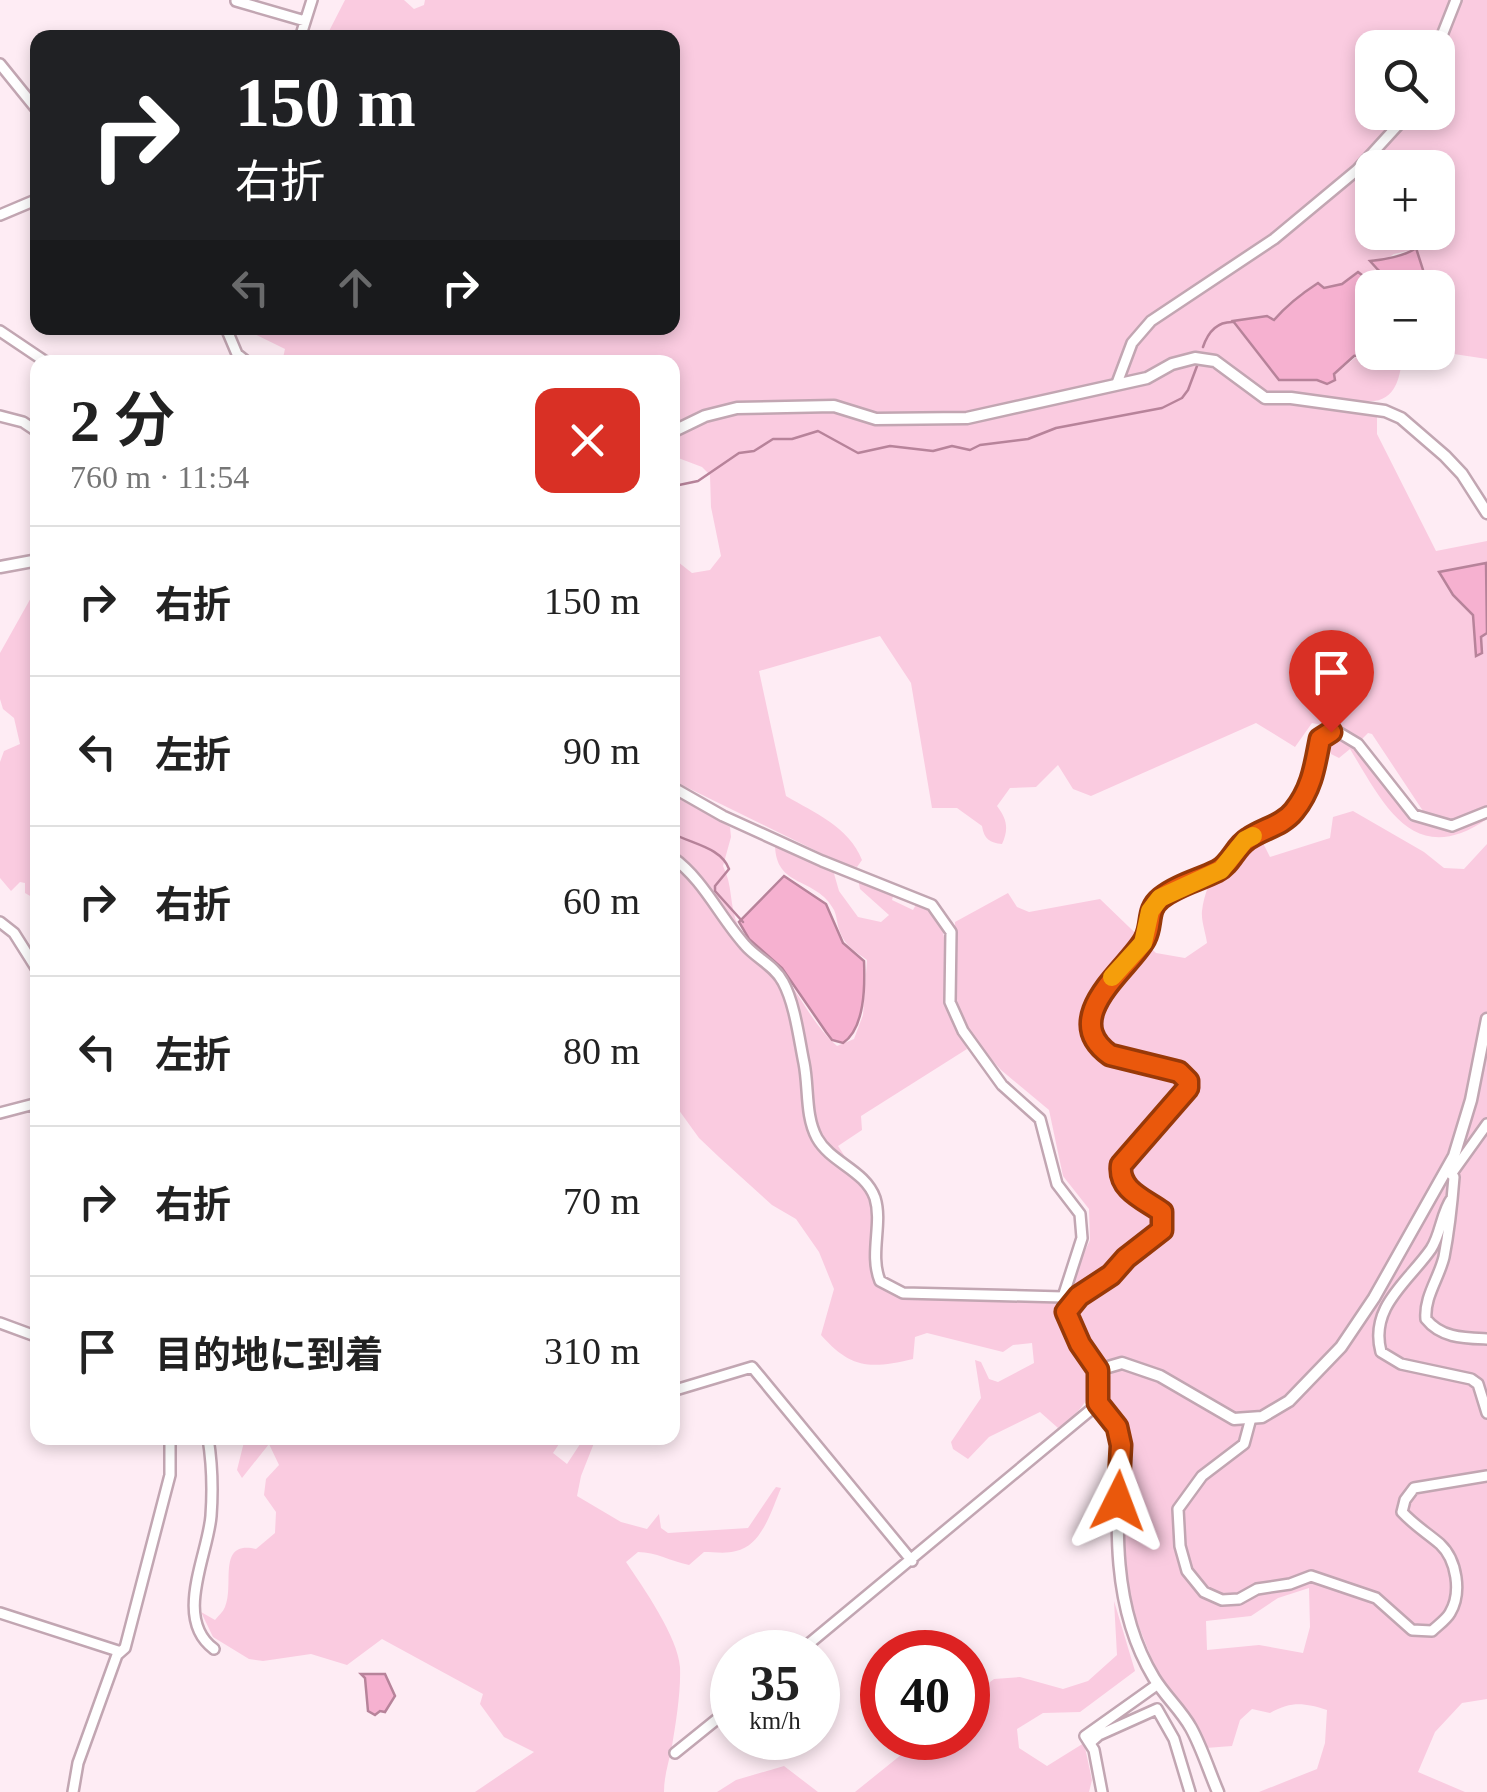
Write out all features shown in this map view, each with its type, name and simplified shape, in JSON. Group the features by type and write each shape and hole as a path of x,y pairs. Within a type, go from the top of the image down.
{"street":[{"path":"236,0 305,21"},
{"path":"302,30 312,0"},
{"path":"1444,30 1456,0"},
{"path":"0,64 30,102"},
{"path":"1117,382 1132,342 1151,321 1274,239 1357,170 1394,130"},
{"path":"0,214 30,202"},
{"path":"0,331 36,355"},
{"path":"680,428 705,416 737,408 834,406 876,419 967,418 1147,378 1172,364 1195,358 1216,361 1265,398 1384,411 1401,418 1462,474 1487,513"},
{"path":"0,416 30,427"},
{"path":"0,566 30,561"},
{"path":"1066,1312 1079,1296 1111,1275 1162,1230 1162,1212 1124,1184 1121,1165 1188,1088 1188,1081 1179,1072 1110,1055 1101,1049 1092,1021 1097,1000 1143,943 1150,911 1160,898 1221,870 1245,840 1283,822 1309,788 1320,739 1325,733 1338,732 1358,744 1414,815 1452,826 1487,812"},
{"path":"680,792 723,816 822,861 913,894 932,905 951,932 950,1002 963,1032 1002,1085 1040,1119 1056,1184 1080,1214 1082,1238 1063,1297 1080,1344 1098,1370 1098,1403 1117,1427 1121,1445 1117,1563 1123,1590 1139,1647 1158,1684 1191,1729 1218,1792"},
{"path":"680,864 698,880 748,949 782,979 805,1066 809,1114 816,1137 872,1191 877,1207 875,1269 880,1281 903,1293 1063,1297"},
{"path":"0,922 14,933 30,958"},
{"path":"1449,1171 1472,1100 1487,1020"},
{"path":"0,1113 30,1106"},
{"path":"1098,1370 1122,1363 1160,1376 1234,1420 1262,1417 1289,1401 1333,1358 1374,1298 1449,1171 1487,1124"},
{"path":"1449,1171 1454,1176 1444,1254 1426,1319 1449,1335 1487,1339"},
{"path":"1452,1198 1430,1250 1388,1304 1378,1339 1381,1352 1391,1360 1471,1379 1478,1384 1487,1413"},
{"path":"0,1323 30,1330"},
{"path":"680,1390 752,1367 912,1561"},
{"path":"826,1630 1098,1403"},
{"path":"1251,1418 1244,1444 1202,1476 1178,1510 1180,1546 1187,1571 1204,1592 1222,1600 1240,1600 1257,1588 1290,1584 1311,1576 1376,1598 1412,1630 1432,1630 1449,1615 1457,1576 1444,1547 1402,1512 1405,1500 1414,1488 1487,1476"},
{"path":"0,1613 118,1651 125,1648 170,1475 170,1445"},
{"path":"209,1445 211,1519 194,1615 207,1644 214,1649"},
{"path":"73,1792 78,1763 118,1651"},
{"path":"1102,1792 1094,1750 1086,1736 1158,1684"},
{"path":"1090,1743 1099,1735 1158,1709 1174,1739 1190,1792"},
{"path":"675,1753 710,1724"}],"shaded area":[{"path":"345,0 404,0 414,9 424,5 425,0 1487,0 1487,359 1455,354 1455,270 1425,270 1416,250 1455,250 1455,150 1355,150 1355,250 1412,250 1381,262 1373,259 1379,270 1355,270 1342,284 1301,293 1273,320 1267,316 1253,319 1279,380 1317,380 1334,375 1355,358 1355,370 1400,370 1390,394 1365,401 1363,411 1377,415 1377,434 1436,551 1487,541 1487,567 1485,563 1444,580 1473,615 1477,656 1482,653 1481,637 1487,633 1487,809 1449,822 1425,814 1372,734 1362,739 1361,754 1410,821 1451,830 1487,819 1461,833 1439,837 1420,834 1388,808 1350,749 1339,758 1331,754 1327,726 1312,723 1295,747 1256,723 1091,796 1073,789 1058,765 1036,787 1010,788 997,806 1006,824 1006,834 1002,844 994,843 986,837 982,826 957,808 932,808 911,683 880,636 759,671 786,796 849,838 862,860 857,867 843,864 680,783 680,564 692,573 710,570 721,556 711,507 710,475 702,467 680,459 680,355 284,355 285,349 256,335 680,335 680,30 330,30"},
{"path":"1417,250 1423,270 1379,270 1370,261 1387,259"},
{"path":"1355,274 1355,356 1327,384 1317,380 1279,380 1233,321 1267,316 1274,320 1318,283 1324,288 1342,284"},
{"path":"1486,563 1487,633 1481,637 1482,653 1476,656 1473,615 1453,595 1439,572"},
{"path":"30,599 30,896 25,893 25,883 20,882 11,891 0,878 0,762 4,751 20,744 14,718 3,709 0,699 0,653"},
{"path":"680,799 730,827 723,866 738,926 748,941 779,969 837,1046 854,1039 863,1015 867,960 845,941 826,899 782,869 775,844 833,870 839,891 858,917 881,922 889,915 860,889 858,879 894,893 892,900 913,910 918,901 939,921 945,946 947,1004 967,1049 861,1116 862,1130 838,1146 874,1207 871,1257 876,1283 908,1298 1056,1303 1091,1377 1086,1400 1058,1428 1040,1412 989,1437 968,1459 953,1449 951,1442 981,1398 975,1360 981,1362 989,1379 998,1382 1034,1363 1032,1343 1013,1345 1003,1352 927,1333 915,1337 913,1359 873,1365 842,1354 821,1335 834,1289 819,1252 796,1219 772,1205 699,1138 680,1112"},
{"path":"1353,811 1444,868 1464,869 1487,844 1487,1699 1462,1703 1435,1732 1418,1772 1465,1792 1259,1792 1317,1769 1325,1743 1327,1710 1298,1704 1270,1713 1252,1709 1240,1720 1232,1746 1206,1748 1193,1720 1160,1680 1130,1604 1122,1566 1126,1440 1105,1387 1113,1370 1104,1358 1097,1361 1074,1320 1068,1298 1090,1240 1089,1209 1063,1176 1049,1110 1001,1070 974,1040 956,996 955,922 1008,893 1017,907 1029,912 1100,899 1156,953 1185,958 1207,943 1202,915 1208,886 1228,852 1253,823 1270,857 1330,838 1333,817","holes":["1309,1588 1310,1627 1303,1653 1259,1645 1207,1650 1206,1621 1251,1616 1278,1598"]},
{"path":"784,876 826,904 843,943 864,961 860,1017 843,1043 832,1040 782,968 749,939 739,922"},
{"path":"243,1445 268,1445 242,1478 237,1470"},
{"path":"269,1445 558,1445 553,1453 567,1464 579,1445 593,1445 577,1496 621,1522 647,1529 659,1514 661,1528 668,1533 748,1528 776,1487 781,1488 765,1525 745,1548 704,1552 689,1565 638,1552 626,1562 667,1627 680,1667 664,1792 475,1792 534,1752 504,1737 480,1704 483,1694 382,1639 347,1665 311,1654 263,1661 249,1659 213,1637 201,1612 215,1620 224,1609 231,1558 244,1548 256,1549 275,1533 276,1512 264,1495 266,1479 279,1465"},
{"path":"1114,1601 1135,1671 1080,1712 1043,1713 1017,1729 1019,1748 1047,1766 1084,1743 1092,1780 1089,1792 855,1792 895,1760 990,1760 990,1682 994,1679 1020,1677 1063,1689 1088,1681 1117,1655"},
{"path":"361,1674 385,1674 395,1696 385,1712 375,1715 368,1711 365,1678"},
{"path":"784,1766 818,1792 717,1792 736,1780"}],"waterway":[{"path":"1203,347 1214,328 1234,322"},
{"path":"680,485 698,481 739,453 754,451 773,439 792,439 818,431 858,453 890,446 933,451 952,446 970,450 980,445 1028,439 1056,428 1162,408 1182,398 1197,366"},
{"path":"680,837 712,851 725,862 729,869 715,891 743,922"}],"slow traffic":[{"path":"1112,977 1143,943 1150,911 1160,898 1221,870 1245,840 1253,836"}],"route":[{"path":"1118,1501 1121,1445 1117,1427 1098,1403 1098,1370 1080,1344 1066,1312 1079,1296 1111,1275 1162,1230 1162,1212 1124,1184 1121,1165 1188,1088 1188,1081 1179,1072 1110,1055 1101,1049 1092,1021 1094,1010 1112,978 1143,943 1150,911 1160,898 1221,870 1245,840 1283,822 1295,810 1309,788 1320,739 1331,732"}]}
